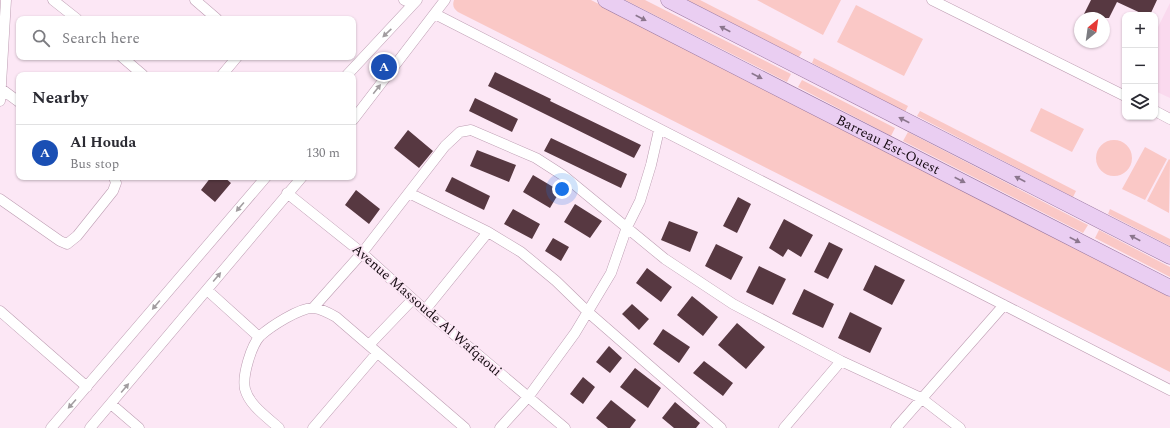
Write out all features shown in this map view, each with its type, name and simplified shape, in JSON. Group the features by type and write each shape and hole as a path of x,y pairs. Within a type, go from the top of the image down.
{"main road":[{"name":"Barreau Est-Ouest","path":"606,0 1170,288"},
{"name":"Barreau Est-Ouest","path":"669,0 1170,256"}],"street":[{"path":"0,101 6,0"},
{"path":"53,0 67,4 75,16"},
{"path":"195,0 214,16"},
{"path":"404,0 415,2"},
{"path":"356,116 445,0"},
{"path":"932,0 1122,95"},
{"path":"350,72 415,2"},
{"path":"435,14 659,130 1170,390"},
{"path":"126,60 140,72"},
{"path":"224,72 234,60"},
{"path":"1,89 16,100"},
{"path":"1158,113 1170,119"},
{"path":"313,308 362,253 450,141 460,132 471,130 536,158 564,176 664,259 712,290 841,361 921,398 960,428"},
{"path":"500,428 529,396 589,312 611,273 627,227 644,186 659,130"},
{"path":"0,199 67,244 77,236 113,191 116,183 115,180"},
{"path":"50,428 87,387 263,180"},
{"path":"90,428 299,180"},
{"name":"Avenue Massoude Al Wafqaoui","path":"288,193 362,253 425,310 529,396 565,428"},
{"path":"409,193 488,232 521,252 556,281 721,428"},
{"path":"425,310 488,232"},
{"path":"207,290 259,337"},
{"path":"369,345 413,299"},
{"path":"896,428 1004,305"},
{"path":"279,428 253,404 245,389 245,374 259,337 292,315 300,311 313,308 326,312 336,318 465,428"},
{"path":"0,311 87,387"},
{"path":"313,428 377,353"},
{"path":"784,428 841,361"},
{"path":"111,404 139,428"}],"shaded area":[{"path":"454,0 591,0 1170,297 1170,372 458,12 455,10 453,4"},
{"path":"625,0 645,0 791,74 787,82"},
{"path":"687,0 700,0 802,52 799,57"},
{"path":"757,0 841,0 823,35"},
{"path":"1170,3 1170,98 1158,92 1158,27"},
{"path":"856,5 923,39 904,76 837,42"},
{"path":"814,58 908,106 905,112 812,63"},
{"path":"802,80 895,128 891,136 798,87"},
{"path":"1041,108 1084,129 1072,152 1030,131"},
{"path":"920,111 1076,191 1073,197 917,116"},
{"path":"908,132 1088,225 1083,233 903,141"},
{"path":"1117,140 1127,145 1131,151 1131,165 1127,171 1121,175 1111,176 1101,171 1097,165 1096,155 1101,145 1107,141"},
{"path":"1145,147 1167,159 1145,200 1122,189"},
{"path":"1169,159 1170,160 1169,213 1147,201"},
{"path":"1110,209 1170,239 1170,246 1108,214"},
{"path":"1099,230 1170,267 1170,277 1095,238"}],"building":[{"path":"1091,0 1157,0 1151,12 1139,12 1117,2 1110,16 1110,12 1085,12"},
{"path":"495,72 551,99 550,101 641,145 634,158 488,86"},
{"path":"475,98 518,119 512,132 469,111"},
{"path":"408,130 433,151 419,168 394,148"},
{"path":"551,138 627,174 621,188 544,151"},
{"path":"477,150 516,165 509,182 470,166"},
{"path":"533,175 560,191 550,208 523,192"},
{"path":"452,177 490,196 484,210 445,191"},
{"path":"209,180 228,180 231,183 215,202 201,190"},
{"path":"356,190 380,209 369,224 345,205"},
{"path":"738,197 751,204 737,233 723,226"},
{"path":"575,204 602,221 590,238 564,222"},
{"path":"513,209 540,224 532,239 504,224"},
{"path":"784,219 813,235 801,257 788,249 783,257 769,248"},
{"path":"669,221 698,232 690,252 661,240"},
{"path":"553,238 569,247 561,261 545,251"},
{"path":"829,242 843,249 828,279 814,272"},
{"path":"716,244 743,257 731,280 705,266"},
{"path":"875,265 905,280 892,305 863,290"},
{"path":"759,266 786,279 773,305 746,292"},
{"path":"647,268 672,287 661,302 636,283"},
{"path":"804,289 834,304 823,328 792,314"},
{"path":"692,296 718,317 703,336 677,315"},
{"path":"632,304 649,319 639,330 622,314"},
{"path":"850,312 882,328 870,353 838,338"},
{"path":"737,323 765,347 746,369 718,345"},
{"path":"663,329 690,347 679,363 653,344"},
{"path":"609,346 622,358 610,373 596,362"},
{"path":"704,361 733,383 723,396 693,373"},
{"path":"635,368 661,388 648,408 620,387"},
{"path":"583,377 595,387 583,404 570,394"},
{"path":"611,400 636,420 630,428 608,428 596,418"},
{"path":"675,402 700,423 696,428 674,428 662,418"}],"place":[{"name":"Al Houda","path":"384,67"}]}
